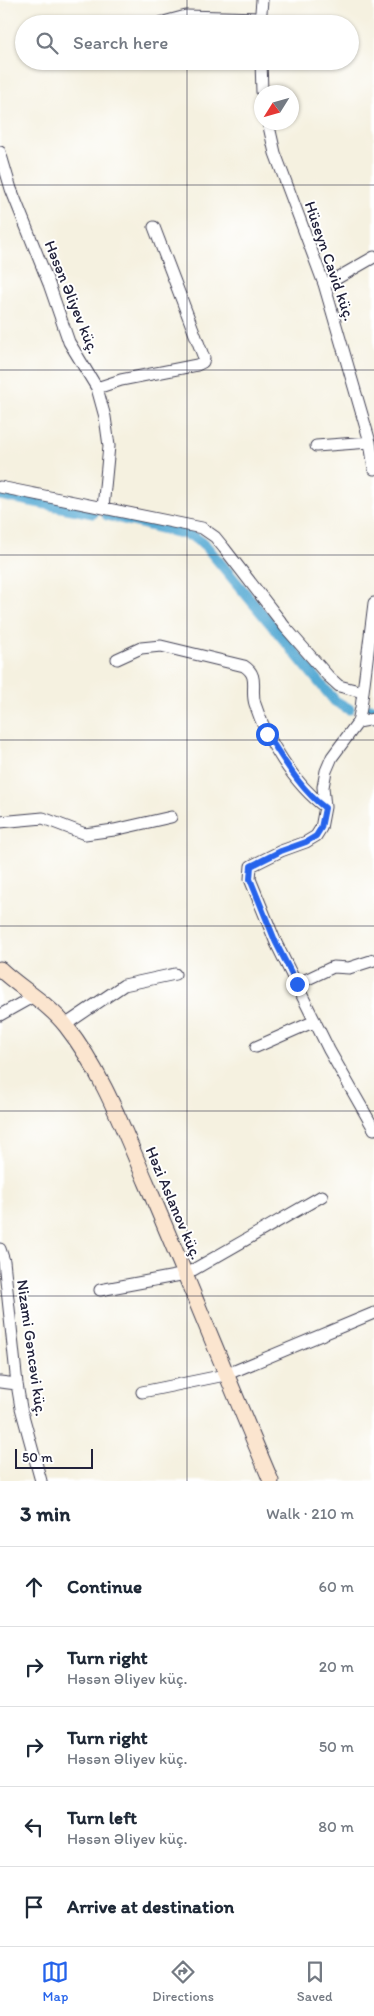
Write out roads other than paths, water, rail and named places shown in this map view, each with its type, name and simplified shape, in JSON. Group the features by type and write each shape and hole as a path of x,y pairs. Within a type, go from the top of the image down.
{"street":[{"path":"261,15 262,0"},
{"path":"261,70 262,85"},
{"name":"Hüseyn Cavid küç.","path":"270,130 275,153 324,284 370,442 374,469"},
{"name":"Həsən Əliyev küç.","path":"0,152 69,342 96,388 105,417 109,446 103,508"},
{"path":"96,388 121,380 203,362 204,358 154,227"},
{"path":"324,284 374,257"},
{"path":"316,446 370,442"},
{"path":"0,487 202,528 214,537 285,627 328,676 339,686 363,692"},
{"path":"374,603 369,678 363,692 358,722 332,757 326,771 323,787 325,808 321,828 316,836 306,842 281,851 251,866 250,879 276,943 315,1021 374,1130"},
{"path":"117,659 141,648 161,646 244,666 251,670 254,702 267,734 293,773 314,799 325,808"},
{"path":"358,722 374,719"},
{"path":"0,822 43,818 85,834 114,830 171,817"},
{"path":"297,984 333,967 350,968 374,960"},
{"name":"Həzi Aslanov küç.","path":"0,969 65,1024 102,1082 186,1274 271,1481"},
{"path":"65,1024 124,985 175,974"},
{"path":"0,1015 34,996"},
{"path":"256,1047 315,1021"},
{"path":"100,1290 186,1274 322,1196"},
{"name":"Nizami Gəncəvi küç.","path":"0,1249 4,1261 21,1408 41,1481"},
{"path":"142,1392 226,1375 374,1313"},
{"path":"0,1382 17,1384"}],"waterway":[{"path":"0,495 93,513"},
{"path":"107,515 193,536 205,545 335,701 349,709"},
{"path":"369,709 374,709"}]}
